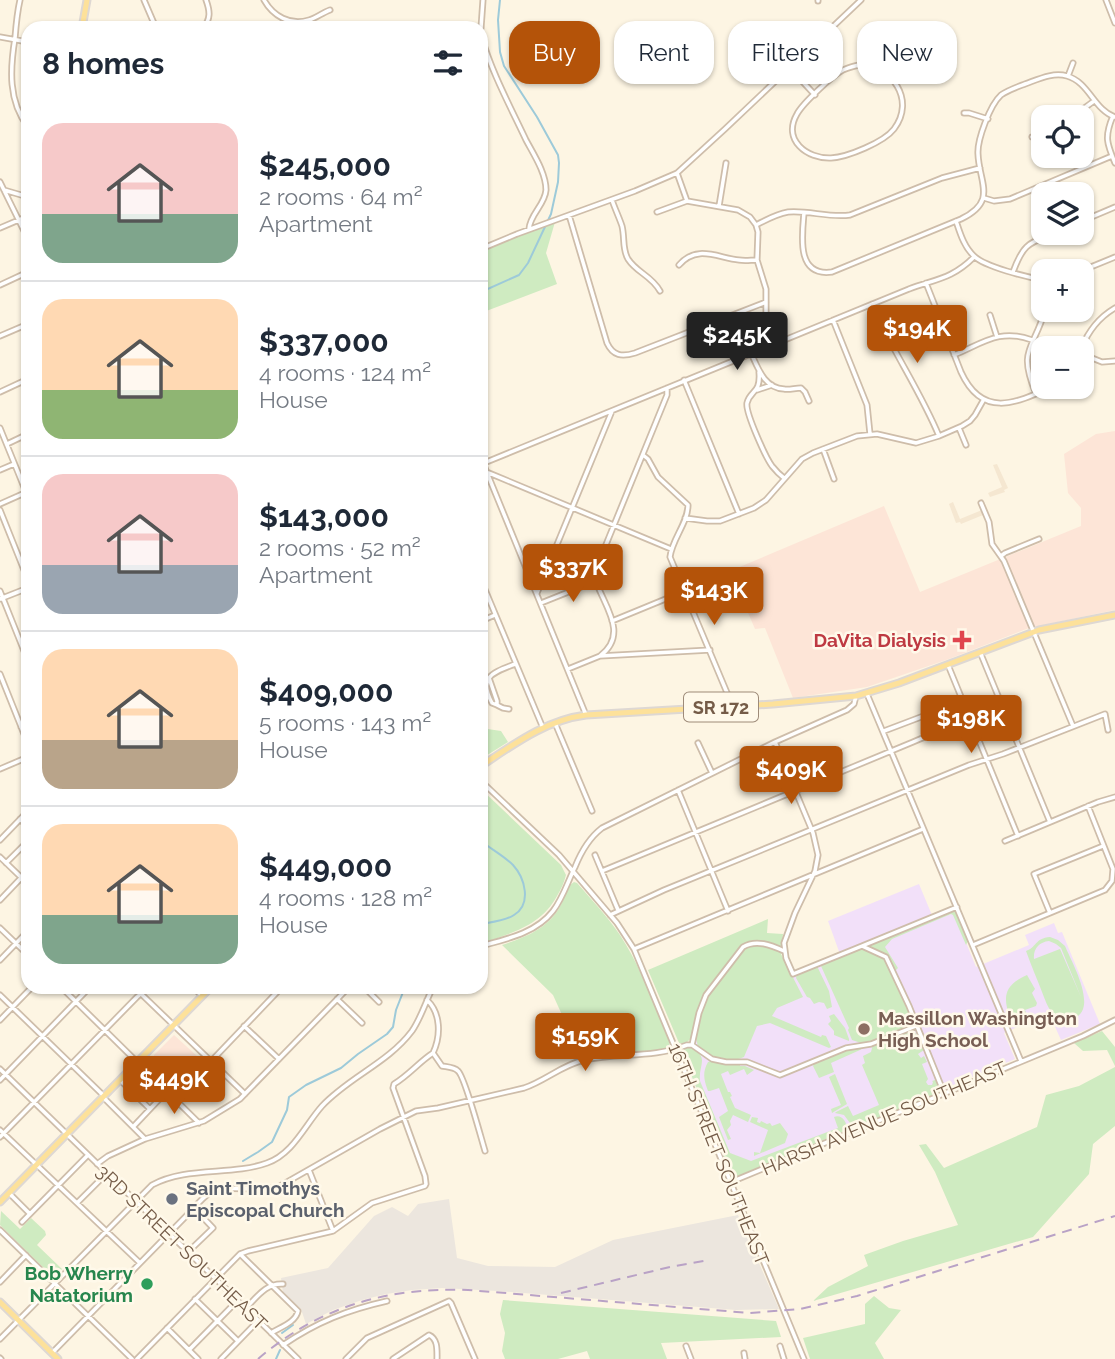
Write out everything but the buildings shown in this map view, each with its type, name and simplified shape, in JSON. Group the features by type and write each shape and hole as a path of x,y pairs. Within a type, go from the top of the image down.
{"main road":[{"path":"83,21 87,0"},
{"name":"SR 172","path":"488,762 542,728 586,715 733,707 867,694 1034,632 1115,615"},
{"path":"0,1202 202,996"},
{"path":"0,1302 58,1359"}],"street":[{"path":"20,0 11,74 13,95 21,115"},
{"path":"144,0 153,21"},
{"path":"206,0 209,10 208,21"},
{"path":"264,0 283,21"},
{"path":"482,21 483,0"},
{"path":"839,21 861,0"},
{"path":"1105,0 1115,23"},
{"path":"306,21 330,10"},
{"path":"0,37 21,41"},
{"path":"488,53 545,182 544,200 530,222 529,229"},
{"path":"1068,76 1073,63"},
{"path":"859,65 873,67 887,74 898,89 901,100 900,117 893,130 881,140 838,157 817,157 805,152 799,145 793,128 799,111 815,95 845,69 859,65"},
{"path":"804,213 802,240 805,259 812,268 823,273 834,272 974,212 983,198 984,184 978,147 995,102 1009,90 1047,76 1068,76 1080,84 1103,111 1114,117 1107,136 1115,163"},
{"path":"488,246 677,173 773,84"},
{"path":"805,84 815,95"},
{"path":"1088,105 1094,101"},
{"path":"964,113 988,118"},
{"path":"983,198 999,201 1010,199 1112,156"},
{"path":"719,206 726,163"},
{"path":"756,225 789,212 837,216 857,213 942,178 980,168"},
{"path":"677,173 687,201"},
{"path":"0,182 20,219 0,228"},
{"path":"5,190 21,195"},
{"path":"611,200 622,226 627,257 635,267 650,277 660,291"},
{"path":"657,212 687,201 742,211 750,217 758,234 757,260 765,284 766,318 775,344"},
{"path":"1094,216 1115,207"},
{"path":"569,215 607,343 614,353 622,356 635,353 766,302"},
{"path":"956,221 967,248 974,257 1031,277"},
{"path":"1013,272 1020,255 1031,243"},
{"path":"679,265 691,256 705,253 735,260 757,260"},
{"path":"488,459 953,274 974,257"},
{"path":"1094,266 1115,257"},
{"path":"0,285 21,275"},
{"path":"926,283 967,385 975,394 998,403 1010,403 1031,395"},
{"path":"872,304 939,436"},
{"path":"1088,336 1094,325 1115,308"},
{"path":"990,315 997,337"},
{"path":"833,320 867,405 870,434"},
{"path":"0,336 21,327"},
{"path":"954,355 997,337 1014,334 1031,340"},
{"path":"1031,343 1027,366 1031,380"},
{"path":"751,353 759,373 759,385 747,402 748,413 770,463 784,478"},
{"path":"1094,359 1102,362 1115,361"},
{"path":"759,373 772,385 785,389 801,388 809,401"},
{"path":"684,380 739,514"},
{"path":"0,391 21,382"},
{"path":"755,391 772,385"},
{"path":"568,669 600,656 612,641 612,621 594,574 667,396 667,387"},
{"path":"685,518 715,521 763,503 802,459 857,436 881,435 916,443 939,436 959,428 974,417 984,399"},
{"path":"537,593 613,410"},
{"path":"0,428 21,480"},
{"path":"959,428 966,445"},
{"path":"7,444 21,438"},
{"path":"823,449 834,479"},
{"path":"643,454 658,477 687,503 685,518 671,549 671,560 733,707"},
{"path":"0,470 14,464"},
{"path":"488,472 671,549"},
{"path":"488,474 586,715"},
{"path":"0,504 21,496"},
{"path":"981,503 989,522 992,544 1034,632 1073,726"},
{"path":"0,510 21,562"},
{"path":"1000,556 1039,539"},
{"path":"541,603 596,581"},
{"path":"0,591 21,645"},
{"path":"1,599 21,591"},
{"path":"612,621 685,591"},
{"path":"488,598 542,728"},
{"path":"488,618 495,615"},
{"path":"600,656 710,650"},
{"path":"980,652 1050,822"},
{"path":"509,709 497,705 489,678 493,673 515,664"},
{"path":"948,665 1018,836"},
{"path":"0,674 21,727"},
{"path":"867,694 1021,1061"},
{"path":"488,944 534,928 545,920 556,906 585,846 598,830 775,742 847,710 854,704 856,696"},
{"path":"884,731 961,699"},
{"path":"610,915 908,790 1105,714 1108,730"},
{"path":"602,871 969,718"},
{"path":"555,723 592,811"},
{"path":"775,742 812,830 817,851 814,875 790,923 784,943 784,951 793,974 957,907"},
{"path":"698,743 712,773"},
{"path":"0,769 21,760"},
{"name":"16TH STREET SOUTHEAST","path":"488,787 545,840 610,915 634,949 804,1359"},
{"path":"678,790 728,911"},
{"path":"1005,841 1115,797"},
{"path":"972,945 1105,890 1112,881 1113,869 1088,806"},
{"path":"0,840 20,819"},
{"path":"634,949 924,829"},
{"path":"0,831 5,835"},
{"path":"1050,913 1034,874 1104,845"},
{"path":"6,863 21,848"},
{"path":"596,855 618,911"},
{"path":"0,857 21,877"},
{"path":"0,900 21,879"},
{"path":"0,928 21,948"},
{"path":"0,960 21,938"},
{"path":"692,1045 706,995 741,949 752,942 784,951"},
{"path":"862,946 888,959 944,1093"},
{"path":"0,1020 25,994"},
{"path":"68,994 199,1123"},
{"path":"0,1080 83,994"},
{"path":"140,994 1,1133 140,1263"},
{"path":"142,994 245,1094"},
{"path":"175,1099 275,994"},
{"path":"97,1164 145,1139 199,1123 245,1094 342,994"},
{"path":"371,994 380,1002"},
{"path":"0,1339 152,1185 172,1177 257,1166 277,1159 294,1143 322,1105 404,1041 416,1025 430,994"},
{"path":"0,995 145,1139"},
{"path":"337,999 362,1023"},
{"path":"0,1230 134,1359 240,1254 333,1231 372,1203 426,1184 393,1085 433,1053 438,1040 438,1027 433,1007 427,1000"},
{"name":"HARSH AVENUE SOUTHEAST","path":"731,1182 1083,1036 1115,1020"},
{"path":"244,1026 279,1059"},
{"path":"52,1353 194,1208 214,1191 274,1188 419,1110 524,1088 582,1061 651,1055 687,1045 692,1045 712,1059 747,1062 780,1075 846,1048 871,1044 916,1026"},
{"path":"433,1053 442,1066 458,1071 485,1151"},
{"name":"3RD STREET SOUTHEAST","path":"0,1069 298,1359"},
{"path":"120,1080 150,1109"},
{"path":"133,1127 167,1091"},
{"path":"22,1222 88,1155"},
{"path":"309,1170 333,1231"},
{"path":"77,1203 107,1173"},
{"path":"9,1193 30,1214"},
{"path":"188,1252 213,1228 194,1208"},
{"path":"240,1254 299,1311 295,1318 271,1334"},
{"path":"0,1282 26,1255"},
{"path":"246,1308 271,1284 283,1284"},
{"path":"195,1299 238,1341"},
{"path":"189,1350 238,1300"},
{"path":"283,1345 320,1323 387,1301"},
{"path":"346,1359 367,1338 450,1301 475,1359"},
{"path":"221,1359 258,1321"},
{"path":"167,1328 198,1359"},
{"path":"393,1359 428,1335 431,1335 436,1343 437,1359"},
{"path":"686,1346 691,1359"},
{"path":"780,1346 784,1359"},
{"path":"284,1359 291,1352"},
{"path":"744,1353 746,1359"}],"shaded area":[{"path":"1115,431 1115,610 1029,628 867,687 793,698 765,628 755,629 730,571 884,506 920,592 1081,526 1081,508 1068,493 1064,454 1096,434"},
{"path":"997,464 1008,488 1005,492 990,497 988,493 1002,487 993,465"},
{"path":"953,502 960,519 982,510 983,515 961,524 956,523 949,504"},
{"name":"Massillon Washington High School","path":"919,884 934,920 954,913 976,967 1029,945 1025,935 1054,923 1058,933 1062,932 1100,1024 1061,1040 1052,1020 1038,1025 1026,1023 1004,1033 1015,1059 734,1176 730,1173 683,1054 684,1049 696,1038 800,993 792,976 841,957 828,921"},
{"path":"174,1035 197,1056 181,1072 171,1075 154,1055"},
{"path":"449,1199 457,1258 488,1266 555,1267 613,1240 738,1215 779,1309 736,1310 442,1288 412,1290 362,1300 333,1310 306,1324 301,1309 283,1293 281,1278 328,1268 374,1216 392,1207 408,1216 418,1204"}],"green space":[{"path":"555,222 546,253 557,284 488,310 488,248"},
{"path":"488,729 501,731 508,742 488,755"},
{"path":"488,796 561,865 566,875 557,896 542,915 514,932 488,941"},
{"path":"574,882 605,915 628,947 670,1047 641,1054 582,1059 553,995 502,945 526,936 547,923"},
{"path":"952,911 957,913 968,941 966,945 951,914 892,939 885,947 898,968 895,971 888,957 869,948 870,945"},
{"path":"768,919 767,933 783,934 781,954 803,997 777,1008 772,1016 821,1037 826,1036 831,1047 770,1023 757,1026 744,1057 737,1059 725,1060 709,1054 698,1047 696,1038 679,1043 648,970"},
{"path":"1045,938 1058,940 1065,946 1082,986 1084,1007 1080,1014 1072,1019 1060,1018 1050,1010 1026,951","holes":["1049,941 1061,948 1081,997 1060,949 1034,959 1040,944"]},
{"path":"860,949 884,957 912,1019 898,1031 866,1043 852,1040 821,966"},
{"path":"817,966 829,991 832,1007 827,1009 824,1003 814,1004 807,997 796,978 797,974"},
{"path":"1027,975 1035,989 1032,993 1036,1006 1025,1010 1026,1013 1010,1017 1006,1003 1007,992 1014,983"},
{"path":"834,1014 845,1028 849,1041 834,1035 828,1024 831,1021 829,1016"},
{"path":"909,1029 915,1032 924,1050 918,1054 921,1058 924,1056 927,1062 922,1064 928,1079 926,1082 932,1085 934,1074 939,1093 853,1127 844,1115 835,1113 848,1106 853,1116 879,1105 862,1065 865,1063 863,1056 871,1052 873,1044"},
{"path":"1102,1031 1115,1047 1115,1066 1107,1050 1083,1051 1074,1043"},
{"path":"867,1045 831,1063 834,1072 819,1078 814,1064 848,1049"},
{"path":"689,1047 702,1058 700,1081 730,1153 751,1161 838,1128 834,1117 837,1116 844,1119 847,1130 734,1176 730,1173 683,1054 684,1049"},
{"path":"711,1061 740,1063 740,1066 754,1070 747,1075 744,1069 730,1075 728,1071 721,1074 735,1108 751,1115 748,1122 733,1115 727,1130 731,1139 728,1140 719,1117 728,1111 719,1088 708,1091 705,1080 706,1066"},
{"path":"1115,1067 1115,1126 1093,1144 1089,1174 1033,1237 813,1301 828,1287 868,1266 864,1255 958,1225 935,1172 919,1145 926,1144 944,1168 1037,1127 1046,1095 1079,1086"},
{"path":"835,1074 847,1104 832,1113 831,1109 841,1105 829,1077"},
{"path":"752,1117 758,1118 757,1122 770,1123 772,1126 780,1123 788,1134 785,1143 754,1156 754,1152 760,1153 768,1130 750,1122"},
{"path":"1,1211 20,1229 31,1218 45,1231 46,1235 37,1245 62,1269 54,1278 0,1225"},
{"path":"874,1296 889,1308 901,1310 875,1343 884,1359 810,1359 803,1338 865,1324 865,1304"},
{"path":"503,1300 776,1321 781,1337 661,1343 667,1359 590,1359 587,1351 558,1359 505,1359 502,1351 505,1333 500,1314"}],"waterway":[{"path":"488,289 519,275 528,263 551,214 559,163 558,155 537,117 504,66 500,52 498,20 500,0"},
{"path":"488,846 513,865 521,877 525,891 520,910 503,920 488,923"},
{"path":"243,1161 272,1142 287,1110 289,1097 306,1085 341,1068 387,1034 393,1027 402,994"},
{"path":"282,1333 293,1325"},
{"path":"276,1359 280,1350"}],"railway":[{"path":"258,1359 306,1325 331,1313 356,1304 410,1292 468,1290 750,1313 800,1309 857,1296 1115,1216"},
{"path":"561,1293 709,1260"}],"place":[{"name":"DaVita Dialysis","path":"962,640"},
{"name":"Massillon Washington High School","path":"864,1029"},
{"name":"Saint Timothys Episcopal Church","path":"172,1199"},
{"name":"Bob Wherry Natatorium","path":"147,1284"}]}
